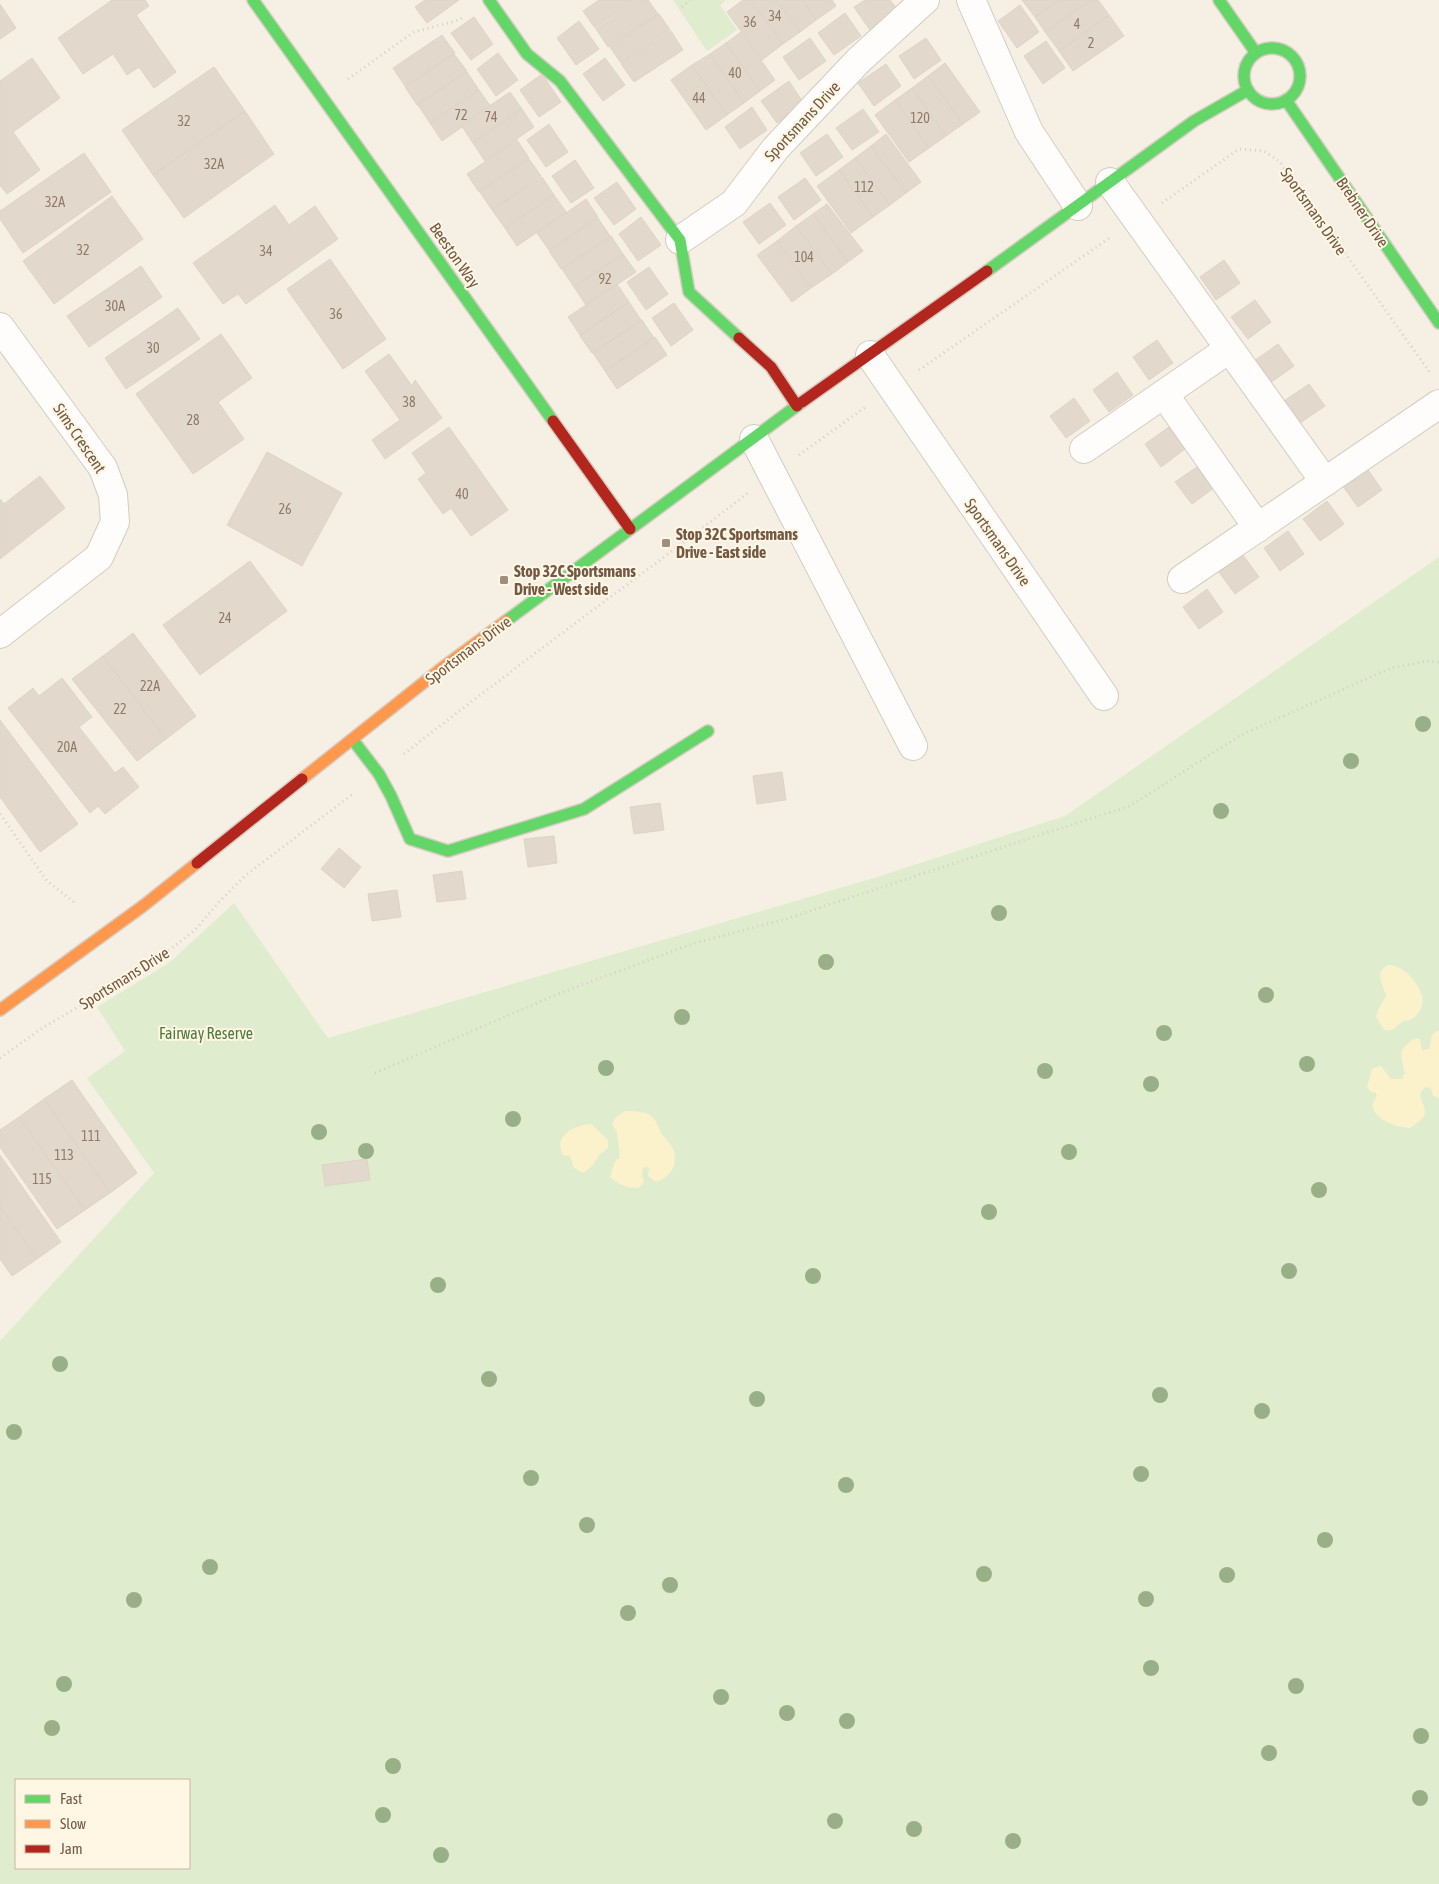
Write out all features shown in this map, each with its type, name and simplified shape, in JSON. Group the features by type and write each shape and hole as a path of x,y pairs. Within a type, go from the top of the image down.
{"street":[{"name":"Beeston Way","path":"253,0 630,529"},
{"path":"490,0 527,54 560,81 638,187 680,240 689,292 770,367 797,406"},
{"name":"Sportsmans Drive","path":"680,240 734,203 775,148 859,60 925,0"},
{"path":"971,0 1029,132 1078,206"},
{"path":"1219,0 1256,53"},
{"path":"1272,48 1289,54 1295,61 1299,70 1298,88 1286,100 1278,104 1261,102 1248,90 1244,74 1246,66 1256,53 1263,49 1272,48"},
{"name":"Sportsmans Drive","path":"0,1010 143,906 442,668 630,529 797,406 1194,121 1248,90"},
{"name":"Brebner Drive","path":"1286,100 1439,323"},
{"path":"1110,182 1324,482"},
{"name":"Sims Crescent","path":"0,327 104,468 113,495 115,522 99,557 0,634"},
{"path":"1084,448 1230,349"},
{"name":"Sportsmans Drive","path":"870,355 1104,696"},
{"path":"1164,394 1258,528"},
{"path":"1182,580 1439,404"},
{"path":"754,439 913,746"},
{"path":"353,740 379,774 410,839 448,851 584,809 708,731"}],"path":[{"path":"342,84 414,32 459,20 490,0"},
{"path":"682,7 690,0"},
{"name":"Sportsmans Drive","path":"0,1058 44,1027 153,963 195,930 246,875 482,693 662,559 772,474 892,388 1239,149 1264,151 1280,162 1433,378"},
{"path":"375,1073 560,993 695,943 786,919 1130,806 1241,735 1391,668 1426,661 1439,662"},
{"path":"0,814 47,881 75,903"}],"green space":[{"path":"673,0 726,0 720,5 737,30 707,51"},
{"name":"Fairway Reserve","path":"1439,557 1439,1884 0,1884 0,1341 154,1173 87,1078 125,1051 97,1007 169,963 234,903 328,1038 874,878 1065,816"}],"sand":[{"path":"1389,965 1400,968 1409,975 1420,991 1423,1001 1415,1017 1403,1021 1395,1028 1384,1030 1376,1017 1386,996 1380,979 1381,971"},
{"path":"1439,1031 1439,1098 1433,1096 1431,1088 1426,1087 1420,1095 1425,1111 1421,1120 1410,1128 1389,1123 1382,1119 1373,1109 1373,1103 1377,1096 1376,1093 1370,1091 1367,1087 1372,1069 1381,1066 1391,1079 1402,1079 1405,1073 1401,1057 1403,1049 1417,1038 1420,1039 1422,1050 1429,1049 1432,1035"},
{"path":"625,1111 642,1112 651,1116 672,1147 675,1155 672,1170 661,1180 656,1182 648,1176 649,1168 643,1168 644,1182 639,1188 623,1186 610,1177 615,1161 620,1158 617,1133 612,1124 616,1117"},
{"path":"591,1124 608,1140 608,1148 583,1173 574,1168 570,1156 563,1155 561,1142 567,1132 572,1129"}],"building":[{"path":"112,0 145,0 149,6 136,15 176,72 154,88 139,67 127,75 113,54 83,74 58,38"},
{"path":"425,0 459,0 427,23 415,7"},
{"path":"599,0 637,0 595,28 583,11"},
{"path":"639,0 648,0 658,14 608,47 596,29"},
{"path":"743,0 751,0 783,44 762,60 727,12"},
{"path":"751,0 776,0 800,32 783,44"},
{"path":"776,0 802,0 816,20 800,32"},
{"path":"802,0 832,0 836,6 816,20"},
{"path":"865,0 890,0 898,10 870,30 854,7"},
{"path":"1022,0 1059,0 1035,17"},
{"path":"1059,0 1091,0 1045,32 1035,17"},
{"path":"1091,0 1098,0 1109,15 1059,51 1045,32"},
{"path":"0,4 16,28 0,39"},
{"path":"1020,5 1039,32 1017,48 998,21"},
{"path":"845,13 861,36 834,55 818,33"},
{"path":"659,14 670,30 621,63 610,47"},
{"path":"1109,15 1124,36 1073,71 1059,51"},
{"path":"474,17 493,44 471,60 451,33"},
{"path":"579,21 599,49 576,65 557,38"},
{"path":"671,31 683,50 634,82 621,64"},
{"path":"741,32 775,80 760,91 726,43"},
{"path":"442,35 455,53 405,86 393,68"},
{"path":"810,38 826,61 799,80 783,57"},
{"path":"926,38 941,60 914,79 899,56"},
{"path":"1046,41 1065,68 1043,84 1024,56"},
{"path":"726,43 760,91 744,103 710,54"},
{"path":"498,53 518,80 496,96 477,69"},
{"path":"454,54 467,71 417,105 405,87"},
{"path":"710,54 744,103 727,115 692,65"},
{"path":"32,58 60,98 13,132 40,170 7,194 0,185 0,81"},
{"path":"605,58 625,85 603,101 583,74"},
{"path":"945,63 980,112 963,124 928,76"},
{"path":"886,64 901,86 874,106 858,83"},
{"path":"692,65 727,115 706,130 671,80"},
{"path":"214,67 245,111 153,175 122,130"},
{"path":"467,72 479,90 430,123 418,105"},
{"path":"542,74 561,102 539,117 520,90"},
{"path":"928,76 963,124 946,136 912,88"},
{"path":"789,81 804,104 777,123 761,101"},
{"path":"912,88 946,136 929,148 895,100"},
{"path":"479,90 491,107 442,141 430,123"},
{"path":"510,92 522,109 473,143 461,125"},
{"path":"895,100 929,148 909,162 875,115"},
{"path":"752,107 767,130 740,149 725,127"},
{"path":"522,109 534,127 485,161 473,143"},
{"path":"863,109 879,132 852,150 836,128"},
{"path":"245,111 274,154 184,218 153,175"},
{"path":"549,124 568,152 546,167 527,140"},
{"path":"827,134 843,157 816,176 800,153"},
{"path":"886,134 921,182 906,193 871,146"},
{"path":"517,140 529,158 479,192 467,174"},
{"path":"871,146 906,193 890,205 855,158"},
{"path":"84,153 111,192 23,253 0,219 0,211"},
{"path":"855,158 890,205 873,217 839,170"},
{"path":"529,159 541,176 492,210 480,192"},
{"path":"575,160 594,188 571,203 552,176"},
{"path":"839,170 873,217 851,233 817,186"},
{"path":"542,177 554,195 505,228 492,210"},
{"path":"805,178 821,200 794,220 778,197"},
{"path":"617,182 636,209 614,225 594,198"},
{"path":"554,195 566,212 517,246 505,228"},
{"path":"112,196 143,239 54,304 23,261"},
{"path":"586,199 598,217 549,250 537,233"},
{"path":"770,203 786,225 759,244 743,222"},
{"path":"827,204 863,251 848,262 813,214"},
{"path":"275,205 289,225 315,206 338,239 246,304 238,294 223,304 193,263"},
{"path":"813,214 848,262 832,274 796,226"},
{"path":"641,217 661,245 638,261 619,234"},
{"path":"598,218 610,236 561,269 549,251"},
{"path":"796,226 832,274 811,288 777,241"},
{"path":"611,236 623,254 574,287 562,269"},
{"path":"777,241 811,288 792,302 757,255"},
{"path":"623,254 636,272 586,305 574,287"},
{"path":"330,259 386,339 343,369 287,289"},
{"path":"1224,260 1240,283 1216,300 1200,277"},
{"path":"141,266 162,297 89,347 67,316"},
{"path":"649,267 668,294 646,310 627,282"},
{"path":"617,284 629,302 580,335 568,317"},
{"path":"1255,300 1271,322 1248,339 1231,317"},
{"path":"629,302 641,320 592,353 580,336"},
{"path":"674,303 693,330 671,346 652,318"},
{"path":"178,308 200,339 126,389 105,358"},
{"path":"642,320 654,338 605,371 593,353"},
{"path":"221,334 252,378 218,402 244,439 193,474 136,394"},
{"path":"655,337 667,355 617,389 605,371"},
{"path":"1157,340 1173,363 1149,380 1133,357"},
{"path":"1278,344 1294,366 1270,383 1254,361"},
{"path":"389,354 412,386 415,380 442,418 385,459 372,440 400,420 365,371"},
{"path":"1117,372 1133,395 1109,412 1093,390"},
{"path":"1309,384 1325,406 1300,423 1284,401"},
{"path":"1074,398 1090,421 1066,438 1050,416"},
{"path":"449,427 508,510 471,536 451,508 443,514 418,479 426,473 412,453"},
{"path":"1169,427 1185,449 1161,467 1145,444"},
{"path":"267,452 342,493 302,566 227,525"},
{"path":"1200,465 1215,487 1192,504 1175,482"},
{"path":"1366,467 1382,490 1358,507 1342,485"},
{"path":"40,476 65,508 0,559 0,499 4,504"},
{"path":"1327,501 1344,524 1320,541 1303,519"},
{"path":"1288,531 1304,554 1280,571 1264,548"},
{"path":"1243,555 1259,577 1235,594 1219,572"},
{"path":"250,561 287,611 200,675 163,625"},
{"path":"1207,589 1223,612 1199,629 1183,607"},
{"path":"133,633 196,716 166,739 103,656"},
{"path":"103,656 166,739 137,761 72,679"},
{"path":"62,678 92,717 79,727 115,773 123,767 139,787 105,814 98,806 90,813 8,708 33,688 39,696"},
{"path":"0,720 78,824 40,852 0,797"},
{"path":"782,772 786,800 757,804 753,776"},
{"path":"660,803 664,830 634,834 630,807"},
{"path":"554,836 557,863 528,867 524,839"},
{"path":"339,848 361,867 344,888 321,869"},
{"path":"462,871 466,899 437,902 433,875"},
{"path":"397,890 401,917 372,921 368,894"},
{"path":"72,1080 137,1173 110,1193 44,1099"},
{"path":"44,1099 110,1193 85,1210 19,1117"},
{"path":"19,1117 85,1210 57,1229 0,1147 0,1130"},
{"path":"0,1155 61,1242 37,1259 0,1207"},
{"path":"367,1159 370,1180 325,1186 322,1165"},
{"path":"0,1207 37,1259 12,1276 0,1259"}],"traffic: fast":[{"path":"253,0 553,421"},
{"path":"489,0 527,54 560,81 680,240 689,292 739,338"},
{"path":"1219,0 1256,53"},
{"path":"1272,48 1283,50 1292,56 1298,65 1300,76 1298,87 1292,96 1283,102 1272,104 1261,102 1252,96 1246,87 1244,76 1246,65 1252,56 1261,50 1272,48"},
{"path":"987,271 1194,121 1248,90"},
{"path":"1286,100 1439,323"},
{"path":"506,621 802,402"},
{"path":"353,740 379,774 410,839 448,851 584,809 708,731"}],"traffic: slow":[{"path":"302,779 442,668 506,621"},
{"path":"0,1010 143,906 197,863"}],"traffic: jam":[{"path":"802,402 987,271"},
{"path":"739,338 771,367 797,406"},
{"path":"553,421 630,529"},
{"path":"197,863 302,779"}],"place":[{"name":"Stop 32C Sportsmans Drive - East side","path":"666,543"},
{"name":"Stop 32C Sportsmans Drive - West side","path":"504,580"}]}
